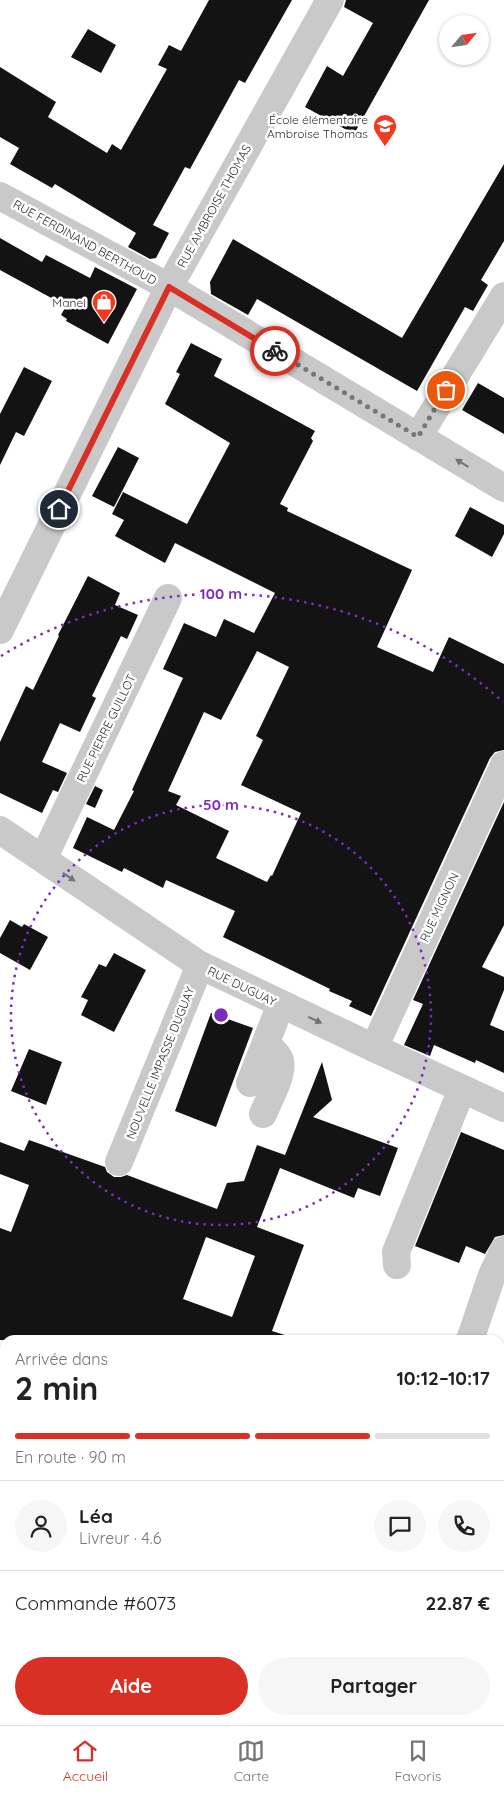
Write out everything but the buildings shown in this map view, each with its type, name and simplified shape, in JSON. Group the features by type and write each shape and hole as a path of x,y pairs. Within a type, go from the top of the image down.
{"street":[{"name":"RUE AMBROISE THOMAS","path":"0,630 169,287 330,0"},
{"name":"RUE FERDINAND BERTHOUD","path":"0,196 169,287 504,488"},
{"path":"418,437 504,296"},
{"name":"RUE PIERRE GUILLOT","path":"43,859 168,598"},
{"name":"RUE MIGNON","path":"374,1048 504,765"},
{"name":"RUE DUGUAY","path":"0,830 200,965 504,1108"},
{"name":"NOUVELLE IMPASSE DUGUAY","path":"120,1162 200,965"},
{"path":"250,1083 281,1004"},
{"path":"263,1114 282,1065 279,1058 266,1044"},
{"path":"397,1265 396,1252 462,1089"},
{"path":"472,1335 492,1275 504,1250"}],"way so far":[{"path":"275,351 418,437 446,390"}],"place":[{"name":"École élémentaire Ambroise Thomas","path":"385,147"},
{"name":"Manel","path":"104,323"}],"route":[{"path":"59,509 169,287 275,351"}]}
